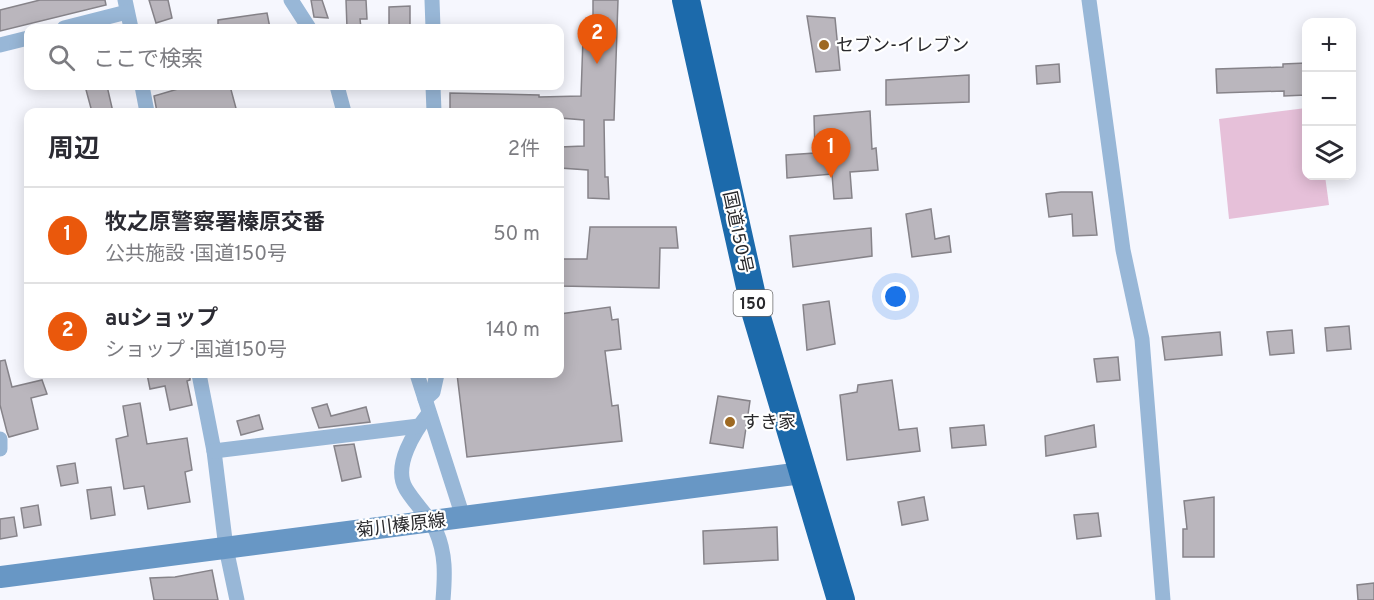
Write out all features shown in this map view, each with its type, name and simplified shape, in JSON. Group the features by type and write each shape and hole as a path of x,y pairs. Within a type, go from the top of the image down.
{"highway":[{"name":"国道150号","path":"686,0 756,314 841,600"}],"main road":[{"name":"菊川榛原線","path":"0,577 802,473"}],"street":[{"path":"291,0 306,24"},
{"path":"432,0 433,24"},
{"path":"1089,0 1123,250 1142,339 1163,600"},
{"path":"75,24 126,6 130,24"},
{"path":"0,45 24,39"},
{"path":"143,90 146,108"},
{"path":"338,90 343,108"},
{"path":"433,90 434,108"},
{"path":"200,378 214,451 226,548 237,600"},
{"path":"418,378 463,517"},
{"path":"438,378 405,456 401,473 407,492 430,521 442,546 445,565 443,600"},
{"path":"214,451 419,426"},
{"path":"0,438 0,449"}],"shaded area":[{"path":"1302,109 1302,180 1326,180 1329,205 1229,219 1219,119"}],"building":[{"path":"40,0 105,0 106,5 0,31 0,10"},
{"path":"149,0 168,0 172,18 156,23"},
{"path":"311,0 322,0 328,18 314,17"},
{"path":"346,0 366,0 367,19 360,19 361,24 347,24"},
{"path":"593,0 618,0 614,120 604,120 605,177 608,177 609,199 588,198 588,170 564,168 564,147 584,146 584,120 564,118 564,108 450,108 450,93 539,95 539,97 581,96 583,38 593,38"},
{"path":"410,6 410,24 389,24 389,7"},
{"path":"267,13 269,24 218,24 218,20"},
{"path":"807,16 835,18 840,70 816,72"},
{"path":"1302,63 1302,95 1284,96 1284,91 1217,93 1216,69 1283,67 1283,64"},
{"path":"1059,64 1060,82 1037,84 1036,66"},
{"path":"969,75 969,102 886,105 886,80"},
{"path":"86,90 108,90 112,108 91,108"},
{"path":"174,90 231,90 236,108 156,108 154,96"},
{"path":"870,111 872,149 876,148 878,170 850,172 852,198 834,199 832,174 787,178 786,155 815,153 814,116"},
{"path":"1092,192 1097,235 1073,236 1072,214 1049,217 1046,194"},
{"path":"931,209 935,239 949,236 951,252 912,257 906,214"},
{"path":"590,227 676,227 678,248 660,248 659,288 564,286 564,259 587,259"},
{"path":"871,228 872,256 793,267 790,236"},
{"path":"829,301 835,344 807,350 803,305"},
{"path":"610,307 612,320 618,319 621,349 605,351 612,406 618,405 622,441 467,457 457,378 564,378 564,313"},
{"path":"1349,326 1351,349 1327,351 1325,328"},
{"path":"1292,330 1294,353 1270,355 1267,332"},
{"path":"1220,332 1222,355 1165,360 1162,337"},
{"path":"1118,357 1120,380 1097,382 1094,359"},
{"path":"5,360 12,387 42,380 47,394 31,398 38,429 9,437 0,405 0,361"},
{"path":"148,378 190,378 187,381 192,405 170,410 165,386 150,389"},
{"path":"892,380 899,430 917,428 920,451 847,460 840,395 857,392 858,385"},
{"name":"すき家","path":"718,396 750,401 743,448 710,443"},
{"path":"140,403 147,444 187,438 192,470 185,472 190,502 148,509 144,486 124,489 116,439 128,436 123,406"},
{"path":"327,404 331,416 366,407 370,422 319,428 312,408"},
{"path":"259,415 263,429 241,435 237,421"},
{"path":"984,425 986,445 952,448 950,428"},
{"path":"1094,425 1096,447 1046,456 1045,436"},
{"path":"354,444 361,477 342,481 334,446"},
{"path":"75,463 78,483 61,486 57,466"},
{"path":"111,487 115,515 91,519 87,490"},
{"path":"924,497 928,520 902,525 898,502"},
{"path":"1214,497 1214,557 1183,557 1183,529 1187,529 1184,501"},
{"path":"38,505 41,525 24,528 21,508"},
{"path":"1098,513 1101,536 1077,539 1074,515"},
{"path":"14,517 17,536 0,539 0,519"},
{"path":"777,527 778,560 704,564 703,531"},
{"path":"212,570 218,600 154,600 150,578 175,577"},
{"path":"1374,583 1374,600 1358,600 1357,585"}],"place":[{"name":"セブン-イレブン","path":"824,45"},
{"name":"auショップ","path":"597,64"},
{"name":"牧之原警察署榛原交番","path":"831,178"},
{"name":"すき家","path":"730,422"}]}
